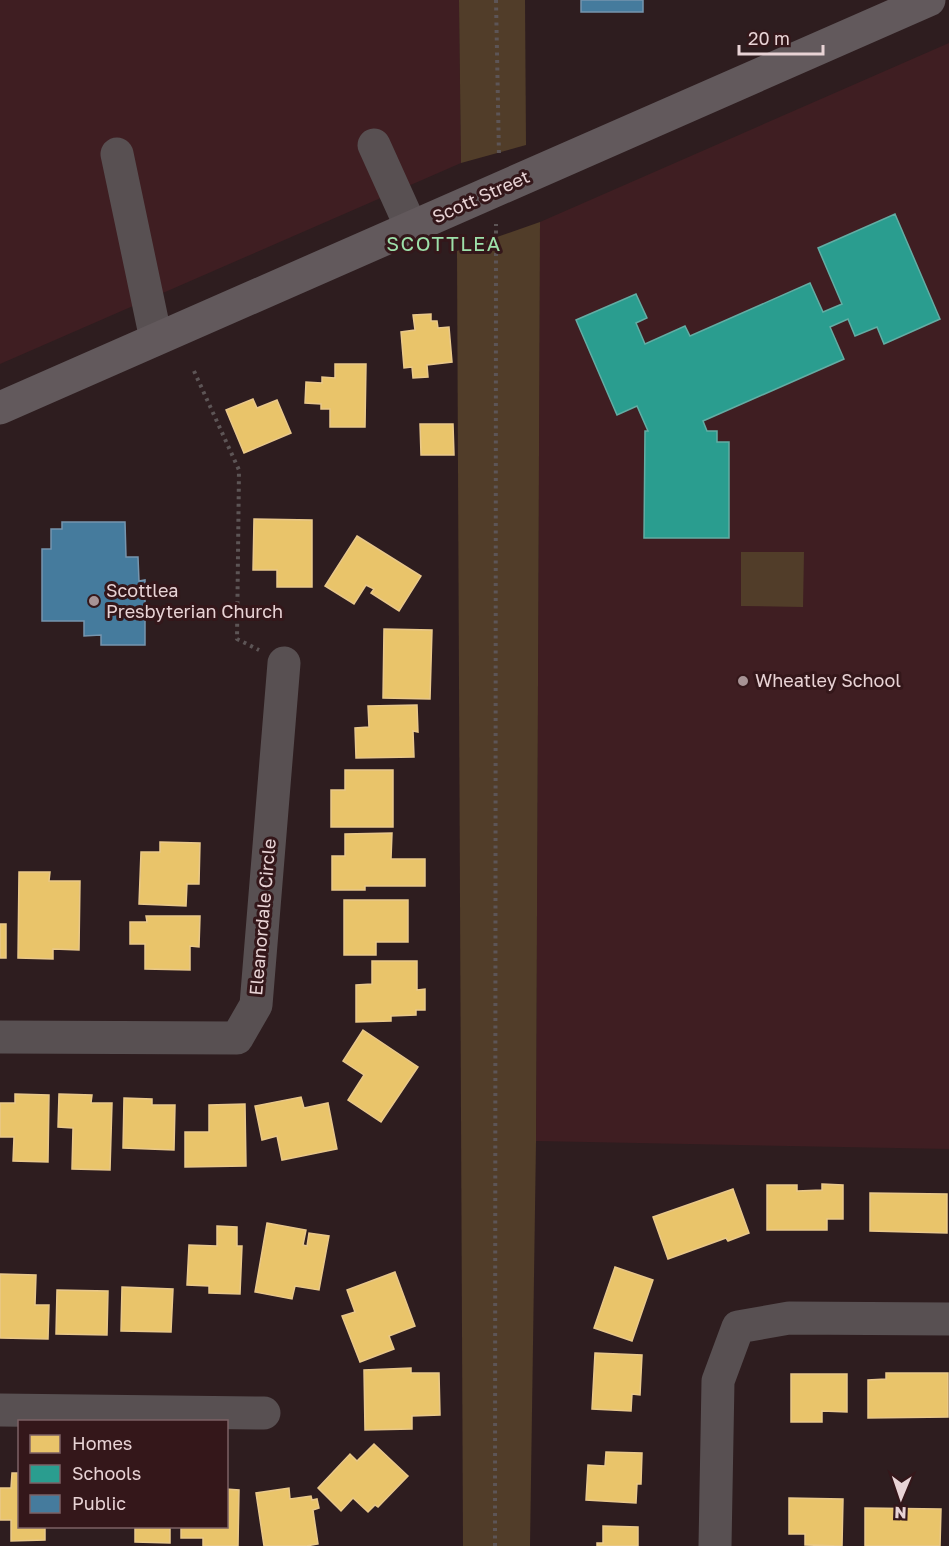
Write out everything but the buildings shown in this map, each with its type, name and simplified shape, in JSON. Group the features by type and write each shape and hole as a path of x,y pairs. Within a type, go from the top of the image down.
{"main road":[{"name":"Scott Street","path":"0,408 929,0"}],"street":[{"path":"374,144 411,227"},
{"path":"117,154 156,339"},
{"name":"Eleanordale Circle","path":"0,1037 237,1038 256,1005 284,663"},
{"path":"715,1546 718,1381 738,1327 789,1318 949,1319"},
{"path":"0,1410 264,1413"}],"path":[{"path":"496,0 499,164"},
{"path":"495,235 495,1546"},
{"path":"194,371 239,470 237,639 284,663"}],"shaded area":[{"path":"0,0 459,0 461,163 0,364"},
{"path":"459,0 525,0 526,145 461,163"},
{"name":"Wheatley School","path":"949,43 949,1149 536,1141 540,222"},
{"path":"540,222 536,1141 530,1546 463,1546 457,251"},
{"path":"741,552 804,552 803,607 741,606"}],"place":[{"name":"Scottlea Presbyterian Church","path":"94,601"},
{"name":"Wheatley School","path":"743,681"}],"district":[{"name":"SCOTTLEA","path":"444,244"}]}
